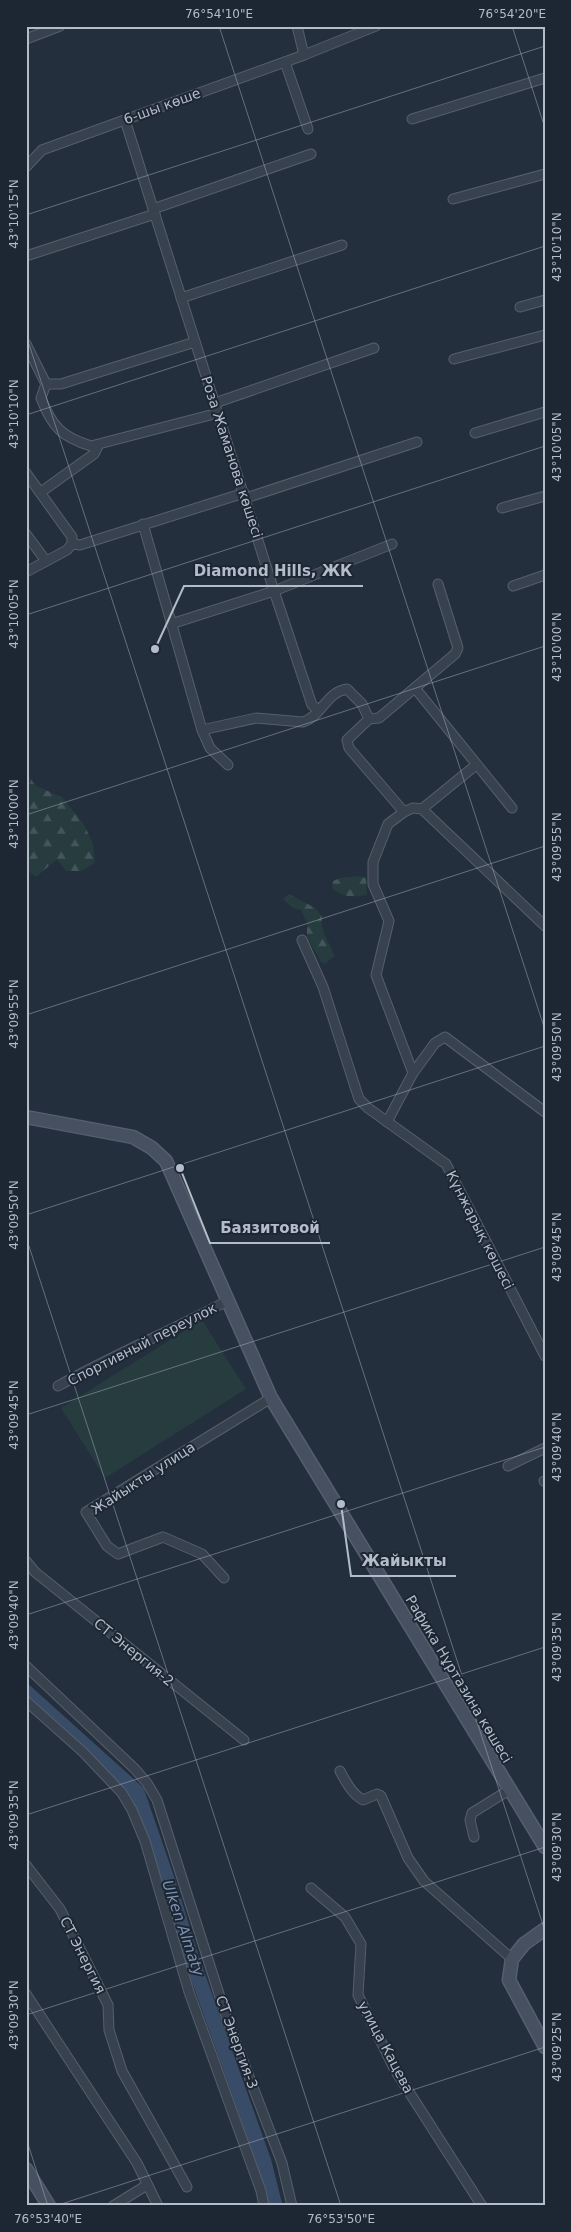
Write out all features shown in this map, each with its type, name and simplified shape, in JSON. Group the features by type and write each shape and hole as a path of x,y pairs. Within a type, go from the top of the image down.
{"street":[{"path":"26,39 60,26"},
{"path":"297,26 304,55"},
{"name":"6-шы көше","path":"26,167 42,150 304,55 376,26"},
{"path":"285,62 308,129"},
{"path":"412,119 545,78"},
{"name":"Роза Жаманова көшесі","path":"125,120 274,591 312,705 318,710"},
{"path":"26,256 311,154"},
{"path":"453,199 545,174"},
{"path":"181,298 342,245"},
{"path":"520,307 545,300"},
{"path":"454,359 545,335"},
{"path":"46,384 61,384 195,342"},
{"path":"26,344 46,384 41,398 47,414 55,426 72,440 91,446 98,446 218,414"},
{"path":"215,404 374,348"},
{"path":"475,433 545,412"},
{"path":"72,544 80,545 143,524 245,496 417,442"},
{"path":"41,492 94,454 98,446"},
{"path":"26,473 72,537 72,544 67,550 26,572"},
{"path":"502,508 545,496"},
{"path":"143,524 202,730 210,748 228,765"},
{"path":"26,534 46,561"},
{"path":"171,624 274,591 392,544"},
{"path":"513,586 545,575"},
{"path":"404,812 349,748 347,740 369,719 379,718 455,654 458,648 438,584"},
{"path":"415,688 512,808"},
{"path":"202,730 256,718 303,722 310,720 332,695 340,690 347,689 362,704 369,719"},
{"path":"422,809 476,765"},
{"path":"413,1073 376,975 389,921 373,884 373,862 388,824 413,808 422,809 545,926"},
{"name":"Күнжарық көшесі","path":"302,940 323,986 359,1099 387,1122 446,1164 545,1356"},
{"path":"387,1122 413,1073 435,1043 445,1037 545,1112"},
{"name":"Рафика Нұртазина көшесі","path":"26,1117 133,1138 152,1148 166,1161 271,1398 545,1847"},
{"name":"Спортивный переулок","path":"58,1386 103,1361 183,1324 227,1301"},
{"name":"Жайыкты улица","path":"224,1578 202,1554 163,1537 118,1554 107,1546 86,1512 271,1398"},
{"path":"508,1466 545,1448"},
{"name":"СТ Энергия-2","path":"26,1561 34,1572 244,1740"},
{"name":"СТ Энергия-3","path":"26,1666 135,1769 147,1783 157,1800 227,2018 282,2163 292,2206"},
{"path":"26,1701 83,1752 122,1793 132,1810 145,1841 189,1992 261,2191 264,2206"},
{"path":"340,1771 348,1786 359,1798 363,1800 377,1794 381,1796 408,1858 424,1881 512,1958"},
{"path":"474,1836 470,1820 472,1813 509,1790"},
{"name":"СТ Энергия","path":"26,1865 60,1909 108,2005 109,2030 122,2071 187,2186"},
{"name":"улица Кацева","path":"311,1888 345,1917 361,1944 358,1995 395,2070 482,2206"},
{"path":"545,1929 524,1944 512,1958 510,1980 545,2047"},
{"path":"26,1994 137,2163 158,2206"},
{"path":"26,2169 49,2206"},
{"path":"113,2206 147,2185"}],"green space":[{"path":"26,773 36,786 62,797 83,823 93,843 95,863 81,871 66,871 57,859 36,877 26,869"},
{"path":"358,876 366,878 367,895 348,896 340,894 332,888 333,881 340,878"},
{"path":"289,894 315,908 322,916 323,932 334,956 325,964 321,962 307,937 307,923 301,910 293,908 283,899"},
{"path":"202,1320 246,1389 105,1478 61,1408"}],"waterway":[{"name":"Ulken Almaty","path":"26,1692 137,1792 191,1957 264,2162 275,2206"}],"place":[{"name":"Diamond Hills, ЖК","path":"155,649"},
{"name":"Баязитовой","path":"180,1168"},
{"name":"Жайыкты","path":"341,1504"}]}
